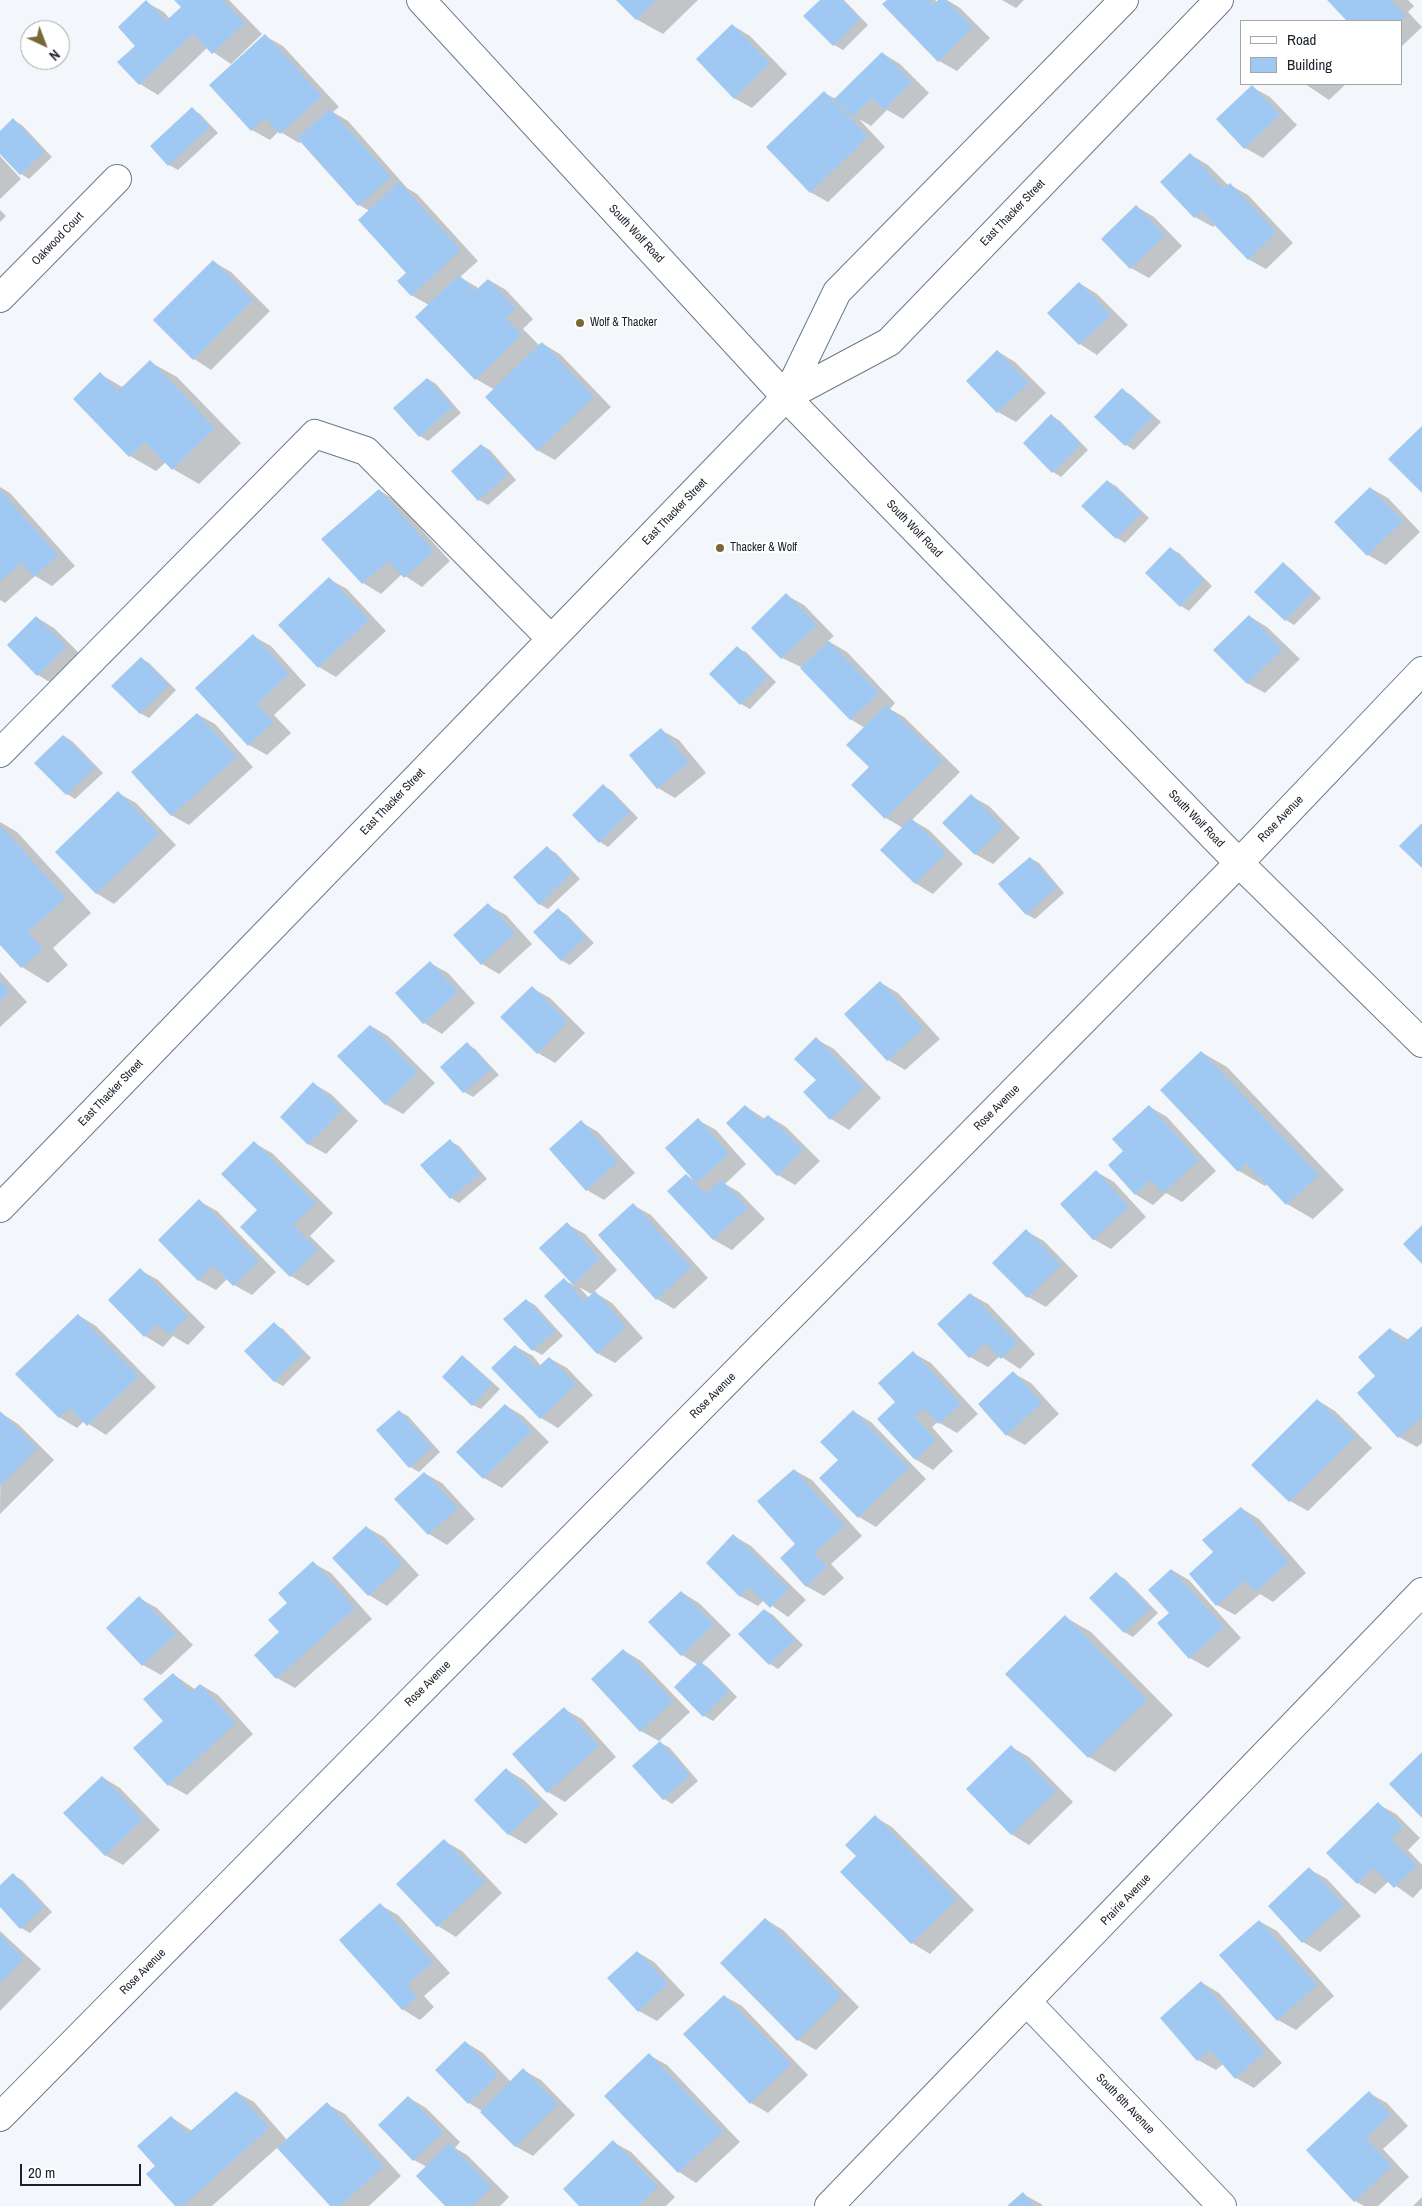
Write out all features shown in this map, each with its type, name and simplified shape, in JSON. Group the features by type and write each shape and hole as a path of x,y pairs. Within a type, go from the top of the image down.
{"street":[{"name":"South Wolf Road","path":"420,0 786,397 1239,864 1422,1043"},
{"name":"East Thacker Street","path":"786,397 837,292 1124,0"},
{"name":"East Thacker Street","path":"0,1208 786,397 889,342 1219,0"},
{"name":"Oakwood Court","path":"0,298 117,179"},
{"path":"0,753 315,434 366,451 550,640"},
{"name":"Rose Avenue","path":"0,2117 1239,864 1422,671"},
{"name":"Prairie Avenue","path":"829,2206 1028,2003 1422,1592"},
{"name":"South 6th Avenue","path":"1028,2003 1222,2206"}],"building":[{"path":"146,0 166,21 181,7 174,0 223,0 245,23 212,54 193,34 139,85 117,62 135,46 118,27"},
{"path":"616,0 656,0 636,20"},
{"path":"820,0 842,0 860,19 833,46 803,16"},
{"path":"887,0 929,0 933,5 938,0 946,0 973,27 938,62 882,4"},
{"path":"1327,0 1391,0 1406,16 1401,20 1346,20"},
{"path":"732,24 770,63 734,99 696,59"},
{"path":"265,34 322,96 280,134 265,118 251,131 209,85"},
{"path":"882,52 912,82 884,110 872,98 852,117 834,99"},
{"path":"1252,85 1280,115 1244,149 1216,119"},
{"path":"824,91 868,137 810,193 766,147"},
{"path":"192,107 210,127 168,166 150,146"},
{"path":"330,109 391,177 358,206 297,138"},
{"path":"13,118 44,152 20,175 0,154 0,131"},
{"path":"1190,153 1224,189 1230,183 1276,232 1248,260 1201,211 1194,218 1160,182"},
{"path":"399,182 461,250 411,296 397,281 406,273 358,220"},
{"path":"1136,205 1165,235 1130,269 1101,239"},
{"path":"213,260 253,300 193,360 153,320"},
{"path":"459,275 475,291 488,279 516,309 506,318 522,335 475,380 415,317"},
{"path":"1079,282 1111,315 1079,345 1047,313"},
{"path":"542,342 594,397 537,451 485,397"},
{"path":"997,350 1029,383 997,413 966,381"},
{"path":"150,360 215,428 172,470 145,442 129,457 73,399 100,372 118,391"},
{"path":"427,378 453,407 419,437 393,408"},
{"path":"1122,388 1153,417 1125,446 1094,417"},
{"path":"1051,414 1081,444 1052,473 1023,443"},
{"path":"1422,426 1422,493 1388,459"},
{"path":"481,444 508,474 478,501 451,471"},
{"path":"1107,480 1142,513 1116,539 1081,506"},
{"path":"1370,487 1403,521 1367,556 1334,522"},
{"path":"379,489 434,551 404,578 388,561 362,584 321,539"},
{"path":"0,490 58,555 34,577 21,563 0,582"},
{"path":"1170,547 1204,580 1180,607 1145,573"},
{"path":"1283,562 1313,592 1285,621 1254,592"},
{"path":"329,577 369,620 318,668 278,625"},
{"path":"786,593 817,625 781,659 751,628"},
{"path":"1249,615 1283,649 1247,684 1213,650"},
{"path":"36,616 67,647 37,676 7,645"},
{"path":"253,634 289,674 257,704 274,722 248,746 195,688"},
{"path":"829,641 879,693 850,720 800,668"},
{"path":"737,646 768,677 740,705 709,674"},
{"path":"141,657 169,685 140,714 111,686"},
{"path":"886,705 943,761 885,819 851,785 869,767 846,745"},
{"path":"197,713 237,757 171,816 131,772"},
{"path":"661,728 689,762 657,789 629,755"},
{"path":"63,735 95,767 66,795 34,763"},
{"path":"603,784 630,812 599,843 572,815"},
{"path":"118,791 159,834 96,894 55,852"},
{"path":"971,794 1003,827 975,855 942,823"},
{"path":"911,818 946,853 915,884 880,850"},
{"path":"1422,823 1422,868 1399,846"},
{"path":"0,825 66,898 28,932 43,949 21,968 0,945"},
{"path":"547,846 572,873 539,905 513,877"},
{"path":"1030,857 1057,887 1026,915 998,884"},
{"path":"488,903 515,933 481,965 453,935"},
{"path":"558,908 586,937 561,961 533,932"},
{"path":"430,961 458,992 423,1024 395,993"},
{"path":"0,980 10,991 0,1001"},
{"path":"880,981 923,1028 887,1061 844,1014"},
{"path":"532,986 568,1022 537,1054 500,1017"},
{"path":"370,1025 418,1072 385,1105 337,1056"},
{"path":"816,1037 864,1087 830,1120 803,1092 816,1080 794,1059"},
{"path":"467,1042 491,1069 463,1093 440,1067"},
{"path":"1201,1051 1319,1175 1286,1205 1246,1163 1238,1172 1160,1090"},
{"path":"313,1082 342,1110 308,1145 280,1117"},
{"path":"745,1105 761,1121 768,1115 803,1150 777,1176 726,1123"},
{"path":"1149,1105 1199,1160 1163,1193 1151,1180 1135,1195 1108,1165 1123,1151 1112,1139"},
{"path":"698,1118 729,1154 696,1183 665,1148"},
{"path":"581,1120 618,1162 586,1191 549,1149"},
{"path":"450,1139 480,1174 450,1199 420,1165"},
{"path":"254,1141 316,1203 293,1225 318,1250 290,1277 240,1227 257,1210 221,1174"},
{"path":"1096,1170 1129,1207 1093,1240 1060,1204"},
{"path":"686,1174 705,1194 721,1180 748,1208 713,1240 667,1191"},
{"path":"199,1199 259,1261 233,1286 213,1265 198,1281 158,1240"},
{"path":"633,1203 691,1267 656,1300 598,1235"},
{"path":"567,1222 600,1259 573,1285 539,1248"},
{"path":"1422,1225 1422,1264 1403,1244"},
{"path":"1026,1229 1061,1265 1027,1298 992,1263"},
{"path":"140,1268 188,1316 169,1335 158,1324 144,1337 108,1300"},
{"path":"564,1278 584,1301 595,1291 626,1327 597,1354 544,1296"},
{"path":"970,1293 1018,1343 1001,1359 985,1343 969,1358 937,1324"},
{"path":"526,1299 555,1331 532,1351 503,1319"},
{"path":"78,1314 139,1376 87,1426 70,1408 59,1418 15,1374"},
{"path":"274,1322 304,1353 274,1382 244,1351"},
{"path":"1422,1326 1422,1417 1398,1438 1357,1393 1375,1376 1358,1357 1390,1328 1404,1343"},
{"path":"515,1345 537,1368 549,1357 576,1384 540,1419 491,1368"},
{"path":"913,1351 961,1404 939,1424 924,1408 915,1417 936,1440 915,1460 877,1419 895,1402 878,1383"},
{"path":"462,1355 492,1384 472,1406 442,1377"},
{"path":"1013,1371 1042,1403 1006,1436 978,1404"},
{"path":"1317,1399 1355,1437 1289,1502 1251,1465"},
{"path":"505,1404 532,1431 483,1479 456,1452"},
{"path":"399,1410 432,1447 409,1468 376,1430"},
{"path":"853,1410 909,1468 858,1518 819,1478 838,1460 820,1442"},
{"path":"0,1411 37,1449 0,1486"},
{"path":"794,1469 845,1526 814,1553 827,1567 806,1587 780,1558 795,1544 757,1501"},
{"path":"424,1472 458,1508 428,1535 394,1499"},
{"path":"1241,1507 1289,1562 1255,1592 1245,1581 1216,1606 1189,1574 1213,1552 1202,1540"},
{"path":"366,1526 403,1564 368,1596 332,1558"},
{"path":"733,1534 789,1589 770,1608 749,1587 740,1597 706,1563"},
{"path":"313,1561 355,1608 276,1679 254,1655 279,1632 268,1620 287,1603 278,1593"},
{"path":"1171,1569 1224,1627 1189,1659 1157,1623 1169,1613 1148,1590"},
{"path":"1116,1572 1150,1608 1124,1633 1089,1598"},
{"path":"681,1591 714,1624 681,1656 648,1622"},
{"path":"139,1596 176,1634 142,1666 106,1628"},
{"path":"764,1609 795,1640 769,1665 738,1634"},
{"path":"1065,1615 1147,1700 1088,1758 1005,1674"},
{"path":"623,1649 673,1701 640,1732 591,1679"},
{"path":"700,1661 729,1691 703,1717 674,1687"},
{"path":"173,1673 191,1692 200,1684 236,1723 168,1786 133,1748 163,1721 143,1699"},
{"path":"564,1707 599,1746 547,1793 512,1754"},
{"path":"660,1741 690,1775 663,1800 632,1766"},
{"path":"1011,1745 1056,1791 1011,1835 966,1789"},
{"path":"1422,1752 1422,1818 1389,1784"},
{"path":"506,1768 541,1804 508,1835 474,1800"},
{"path":"102,1776 143,1819 105,1856 63,1813"},
{"path":"1378,1802 1403,1827 1391,1839 1417,1866 1394,1888 1374,1868 1357,1884 1326,1853"},
{"path":"875,1815 957,1899 911,1944 840,1872 856,1856 845,1845"},
{"path":"444,1839 485,1882 437,1927 396,1884"},
{"path":"1309,1867 1344,1905 1302,1943 1268,1906"},
{"path":"13,1873 44,1907 20,1929 0,1907 0,1885"},
{"path":"380,1903 433,1962 407,1985 417,1997 402,2010 339,1940"},
{"path":"765,1918 842,1996 797,2041 720,1963"},
{"path":"1259,1920 1317,1985 1277,2021 1219,1955"},
{"path":"0,1934 24,1959 0,1983"},
{"path":"637,1951 668,1984 638,2012 607,1978"},
{"path":"1201,1981 1265,2052 1235,2079 1210,2050 1197,2061 1160,2018"},
{"path":"724,1995 791,2064 750,2104 683,2034"},
{"path":"465,2041 498,2075 468,2104 435,2070"},
{"path":"649,2053 723,2131 678,2173 604,2096"},
{"path":"523,2068 558,2104 515,2147 480,2112"},
{"path":"236,2091 269,2128 183,2206 175,2206 146,2174 155,2166 137,2146 171,2116 187,2134"},
{"path":"1369,2091 1391,2115 1366,2138 1392,2166 1354,2202 1306,2150"},
{"path":"408,2096 443,2132 413,2161 378,2125"},
{"path":"327,2102 384,2166 340,2206 330,2206 277,2148"},
{"path":"613,2140 658,2187 638,2206 579,2206 563,2189"},
{"path":"449,2143 492,2187 472,2206 445,2206 416,2176"},
{"path":"1023,2192 1035,2206 1007,2206"}],"place":[{"name":"Wolf & Thacker","path":"580,323"},
{"name":"Thacker & Wolf","path":"720,548"}]}
